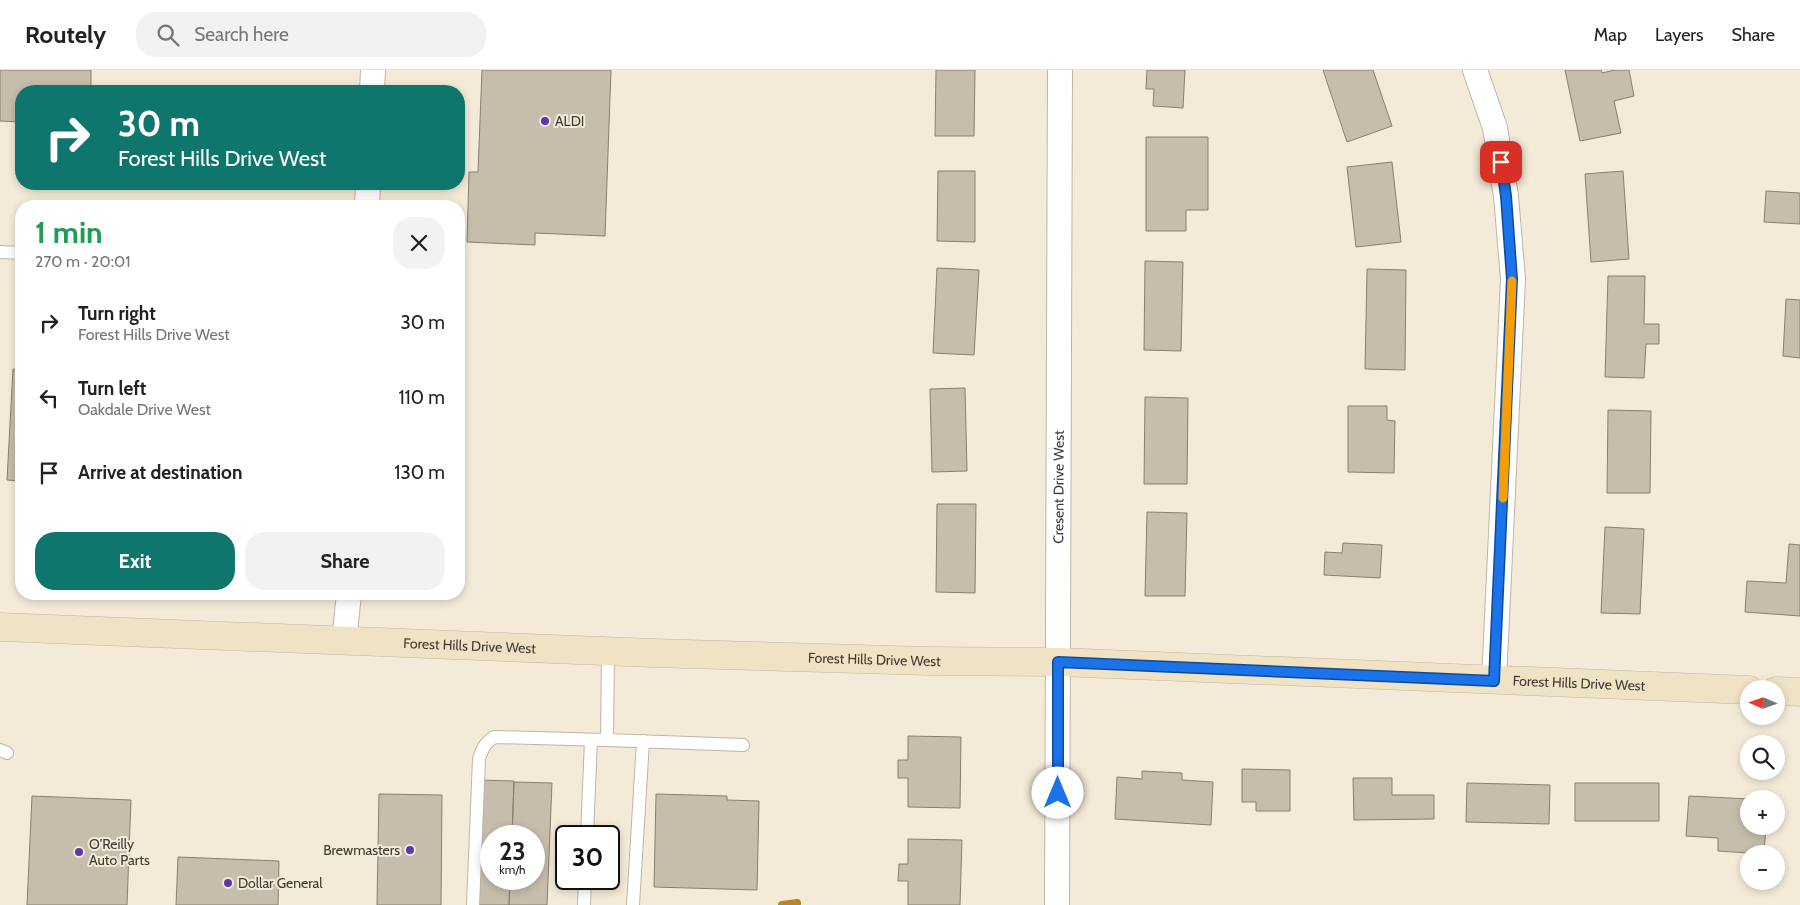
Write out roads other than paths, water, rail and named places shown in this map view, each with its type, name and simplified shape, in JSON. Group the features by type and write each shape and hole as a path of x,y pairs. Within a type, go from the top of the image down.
{"main road":[{"name":"Forest Hills Drive West","path":"0,627 608,651 929,661 1058,662 1740,690"},
{"path":"1785,691 1800,692"}],"street":[{"path":"372,85 373,70"},
{"name":"Cresent Drive West","path":"1057,905 1060,70"},
{"path":"1475,70 1495,128 1506,196 1512,279 1494,681"},
{"path":"344,641 348,600"}],"lane":[{"path":"0,252 15,253"},
{"path":"607,740 608,651"},
{"path":"473,905 479,759 487,742 494,737 743,745"},
{"path":"587,825 591,740"},
{"path":"634,905 643,742"},
{"path":"584,905 585,890"}],"waterway":[{"path":"782,905 797,903"}],"place":[{"name":"ALDI","path":"545,121"},
{"name":"Brewmasters","path":"410,850"},
{"name":"O'Reilly Auto Parts","path":"79,852"},
{"name":"Dollar General","path":"228,883"}]}
